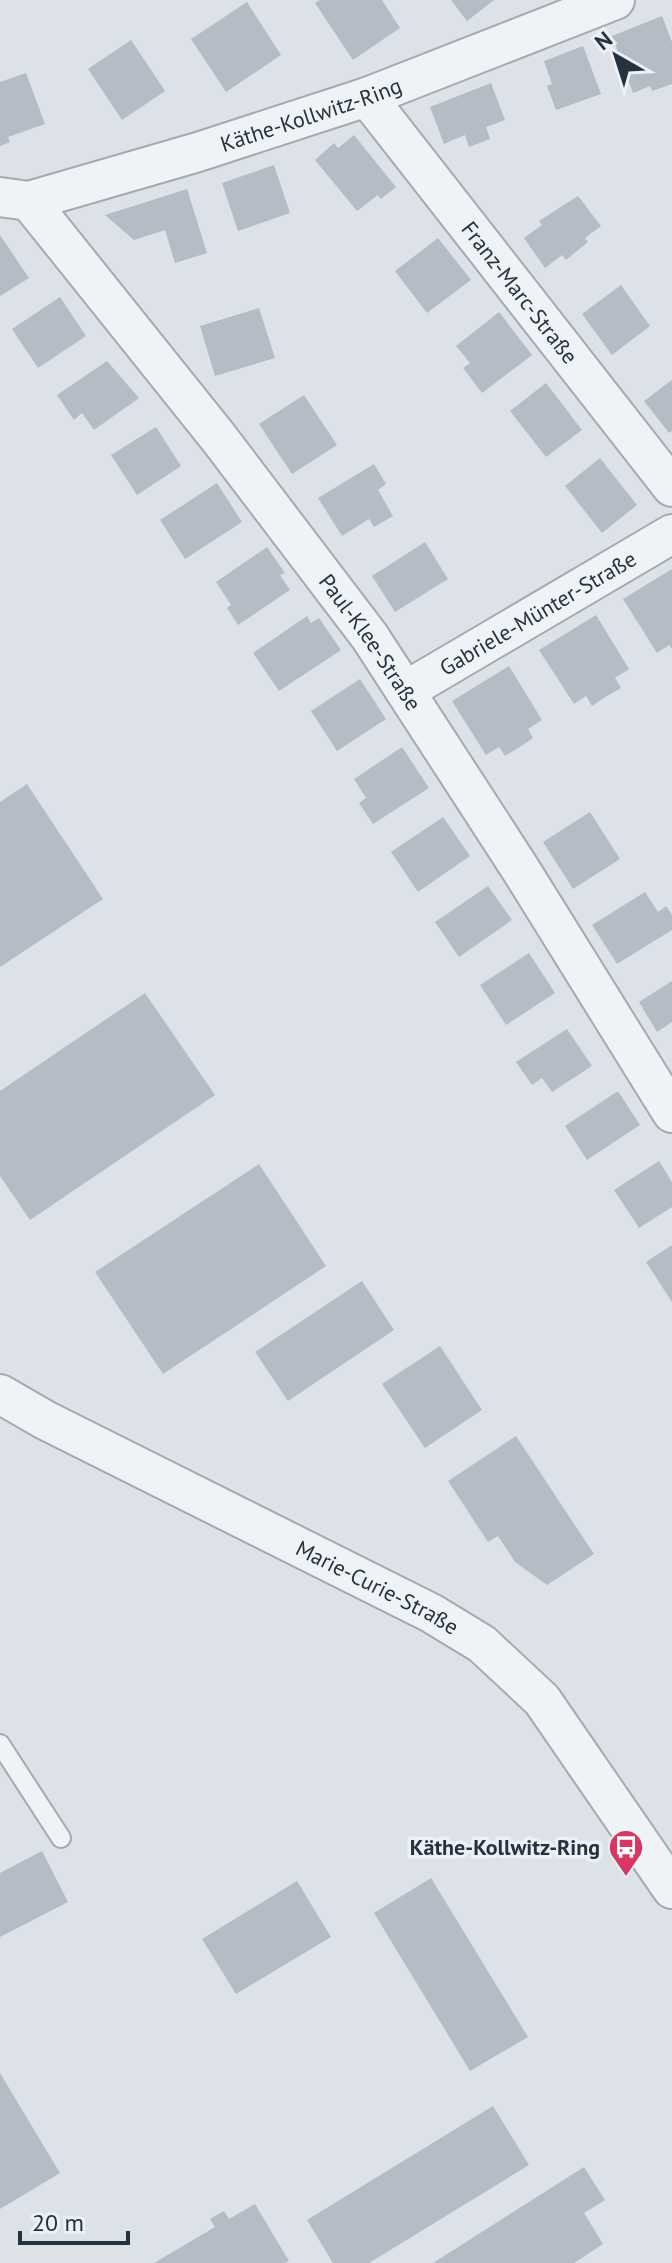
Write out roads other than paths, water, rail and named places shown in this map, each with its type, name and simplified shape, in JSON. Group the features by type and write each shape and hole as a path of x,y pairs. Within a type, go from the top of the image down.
{"street":[{"name":"Käthe-Kollwitz-Ring","path":"14,199 198,152 367,97 615,0"},
{"name":"Franz-Marc-Straße","path":"367,97 669,478"},
{"name":"Paul-Klee-Straße","path":"14,199 218,437 370,637 663,1075 672,1113"},
{"name":"Gabriele-Münter-Straße","path":"405,691 672,534"},
{"name":"Marie-Curie-Straße","path":"0,1394 45,1420 431,1613 482,1644 542,1700 670,1891"}],"lane":[{"path":"0,1744 61,1838"}],"place":[{"name":"Käthe-Kollwitz-Ring","path":"626,1878"}]}
